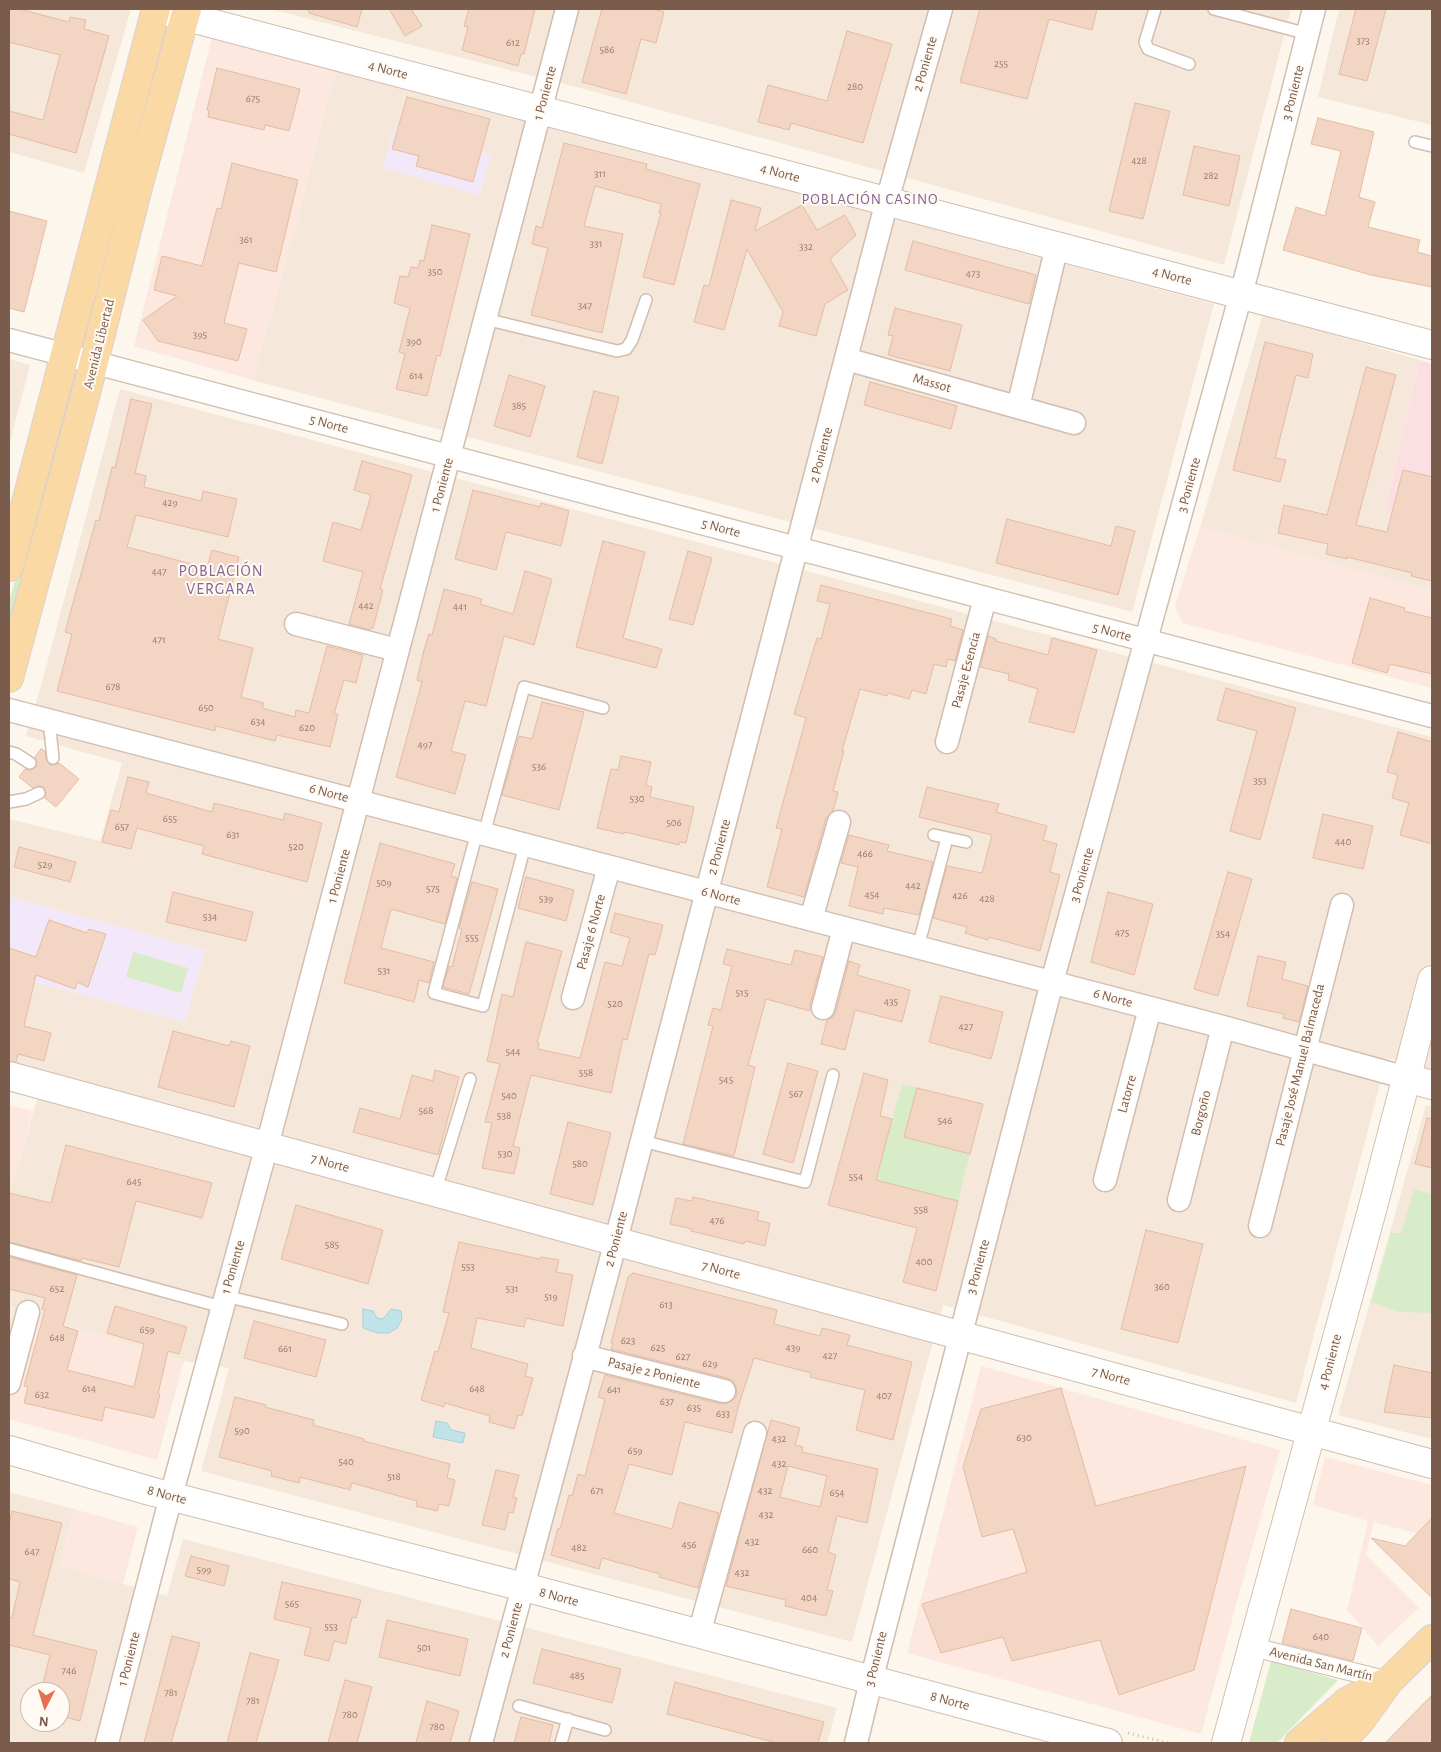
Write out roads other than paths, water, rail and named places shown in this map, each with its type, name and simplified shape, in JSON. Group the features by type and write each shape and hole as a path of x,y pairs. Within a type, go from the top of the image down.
{"main road":[{"name":"Avenida Libertad","path":"9,567 156,9"},
{"name":"Avenida Libertad","path":"9,678 94,362 138,187 186,13"},
{"name":"Avenida San Martín","path":"1340,1743 1361,1720 1389,1681 1432,1640"},
{"name":"Avenida San Martín","path":"1299,1743 1348,1701 1389,1681"}],"street":[{"name":"4 Norte","path":"156,9 186,13 540,110 1432,345"},
{"name":"1 Poniente","path":"107,1743 223,1301 267,1146 359,801 397,650 567,9"},
{"name":"2 Poniente","path":"481,1743 642,1141 887,201 941,9"},
{"name":"3 Poniente","path":"856,1743 1052,982 1241,294 1314,9"},
{"path":"1018,407 1057,246"},
{"name":"5 Norte","path":"9,340 1432,716"},
{"name":"Massot","path":"846,359 1074,423"},
{"name":"Pasaje Esencia","path":"947,742 985,598"},
{"path":"296,624 397,650"},
{"name":"6 Norte","path":"9,710 1052,982 1420,1081"},
{"path":"812,919 839,822"},
{"name":"Pasaje 6 Norte","path":"573,998 609,867"},
{"name":"Pasaje José Manuel Balmaceda","path":"1260,1226 1342,905"},
{"path":"823,1008 844,928"},
{"name":"4 Poniente","path":"1226,1743 1312,1430 1420,1081 1432,980"},
{"name":"Latorre","path":"1104,1180 1150,1008"},
{"name":"Borgoño","path":"1179,1200 1223,1027"},
{"name":"7 Norte","path":"9,1076 1432,1464"},
{"path":"9,1383 28,1312"},
{"name":"Pasaje 2 Poniente","path":"584,1356 724,1391"},
{"path":"700,1634 755,1433"},
{"name":"8 Norte","path":"9,1450 171,1496 1108,1743"},
{"name":"Avenida San Martín","path":"1253,1647 1389,1681"}],"lane":[{"path":"1155,9 1145,42 1148,50 1189,64"},
{"path":"1214,9 1308,34"},
{"path":"1415,142 1432,146"},
{"path":"485,319 617,351 626,349 632,340 646,300"},
{"path":"525,845 483,1006 434,993 524,687 603,708"},
{"path":"49,720 53,758"},
{"path":"9,752 30,763"},
{"path":"9,802 26,799 39,793"},
{"path":"934,835 966,842"},
{"path":"918,947 947,838"},
{"path":"642,1141 805,1182 833,1074"},
{"path":"435,1192 470,1079"},
{"path":"9,1249 223,1301 342,1324"},
{"path":"519,1706 605,1730"},
{"path":"561,1743 568,1719"}],"water":[{"path":"363,1309 373,1311 377,1318 383,1319 391,1309 401,1311 402,1319 397,1328 389,1333 378,1333 363,1328"},
{"path":"436,1421 447,1423 451,1430 465,1433 463,1443 433,1437"}],"district":[{"name":"POBLACIÓN CASINO","path":"870,199"},
{"name":"POBLACIÓN VERGARA","path":"221,580"}]}
